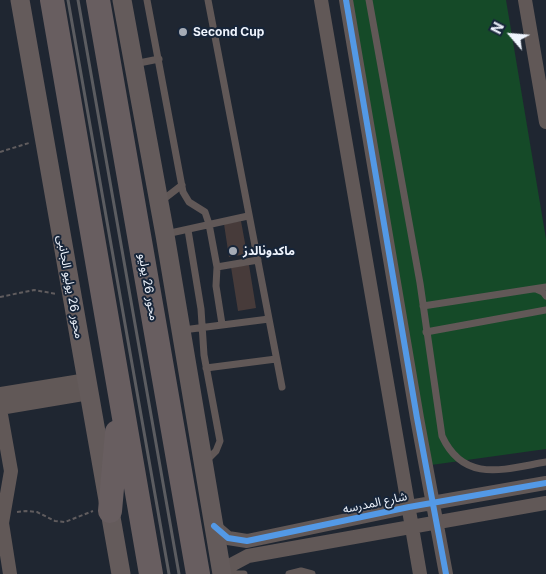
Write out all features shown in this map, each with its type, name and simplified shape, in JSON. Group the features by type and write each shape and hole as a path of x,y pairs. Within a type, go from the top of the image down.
{"highway":[{"path":"52,0 151,574"},
{"name":"محور 26 يوليو","path":"101,4 198,574"},
{"path":"109,507 120,400"}],"main road":[{"name":"محور 26 يوليو الجانبى","path":"20,0 121,574"},
{"path":"122,0 223,574"}],"street":[{"path":"321,0 420,574"},
{"path":"346,0 417,418 446,574"},
{"path":"525,0 541,68 546,122"},
{"path":"0,394 88,386"},
{"path":"10,574 2,529 2,516 9,489 11,471 0,408 88,386"},
{"name":"شارع المدرسه","path":"214,526 228,538 247,541 433,502 546,483"},
{"path":"223,574 233,564 248,556 546,503"}],"lane":[{"path":"148,0 182,185 187,200 205,212 209,224 217,267 216,286 222,324"},
{"path":"208,0 282,387"},
{"path":"369,0 423,306 440,429 445,443 454,455 466,464 487,471 546,462"},
{"path":"134,64 159,59"},
{"path":"158,203 182,185"},
{"path":"164,235 248,216"},
{"path":"188,230 201,309 206,368 220,440 216,451 203,464"},
{"path":"217,267 258,260"},
{"path":"423,306 546,287"},
{"path":"536,289 543,292 546,296"},
{"path":"426,332 546,310"},
{"path":"180,331 269,319"},
{"path":"206,368 276,359"},
{"path":"192,400 211,396"},
{"path":"289,574 301,571 312,574"},
{"path":"235,574 244,574"}],"path":[{"path":"0,152 12,150 43,138"},
{"path":"0,297 34,290 71,298"},
{"path":"2,516 26,511 37,512 55,521 64,522 109,507"}],"green space":[{"path":"350,0 506,0 546,239 546,449 431,465"}],"building":[{"path":"241,221 247,254 229,257 224,224"},
{"path":"249,265 256,308 238,311 231,267"}],"railway":[{"path":"68,0 169,574"},
{"path":"78,0 179,574"}],"cycle path":[{"path":"346,0 417,418 446,574"},
{"path":"214,526 228,538 247,541 409,507 546,483"}],"place":[{"name":"Second Cup","path":"183,32"},
{"name":"ماكدونالدز","path":"233,251"}]}
